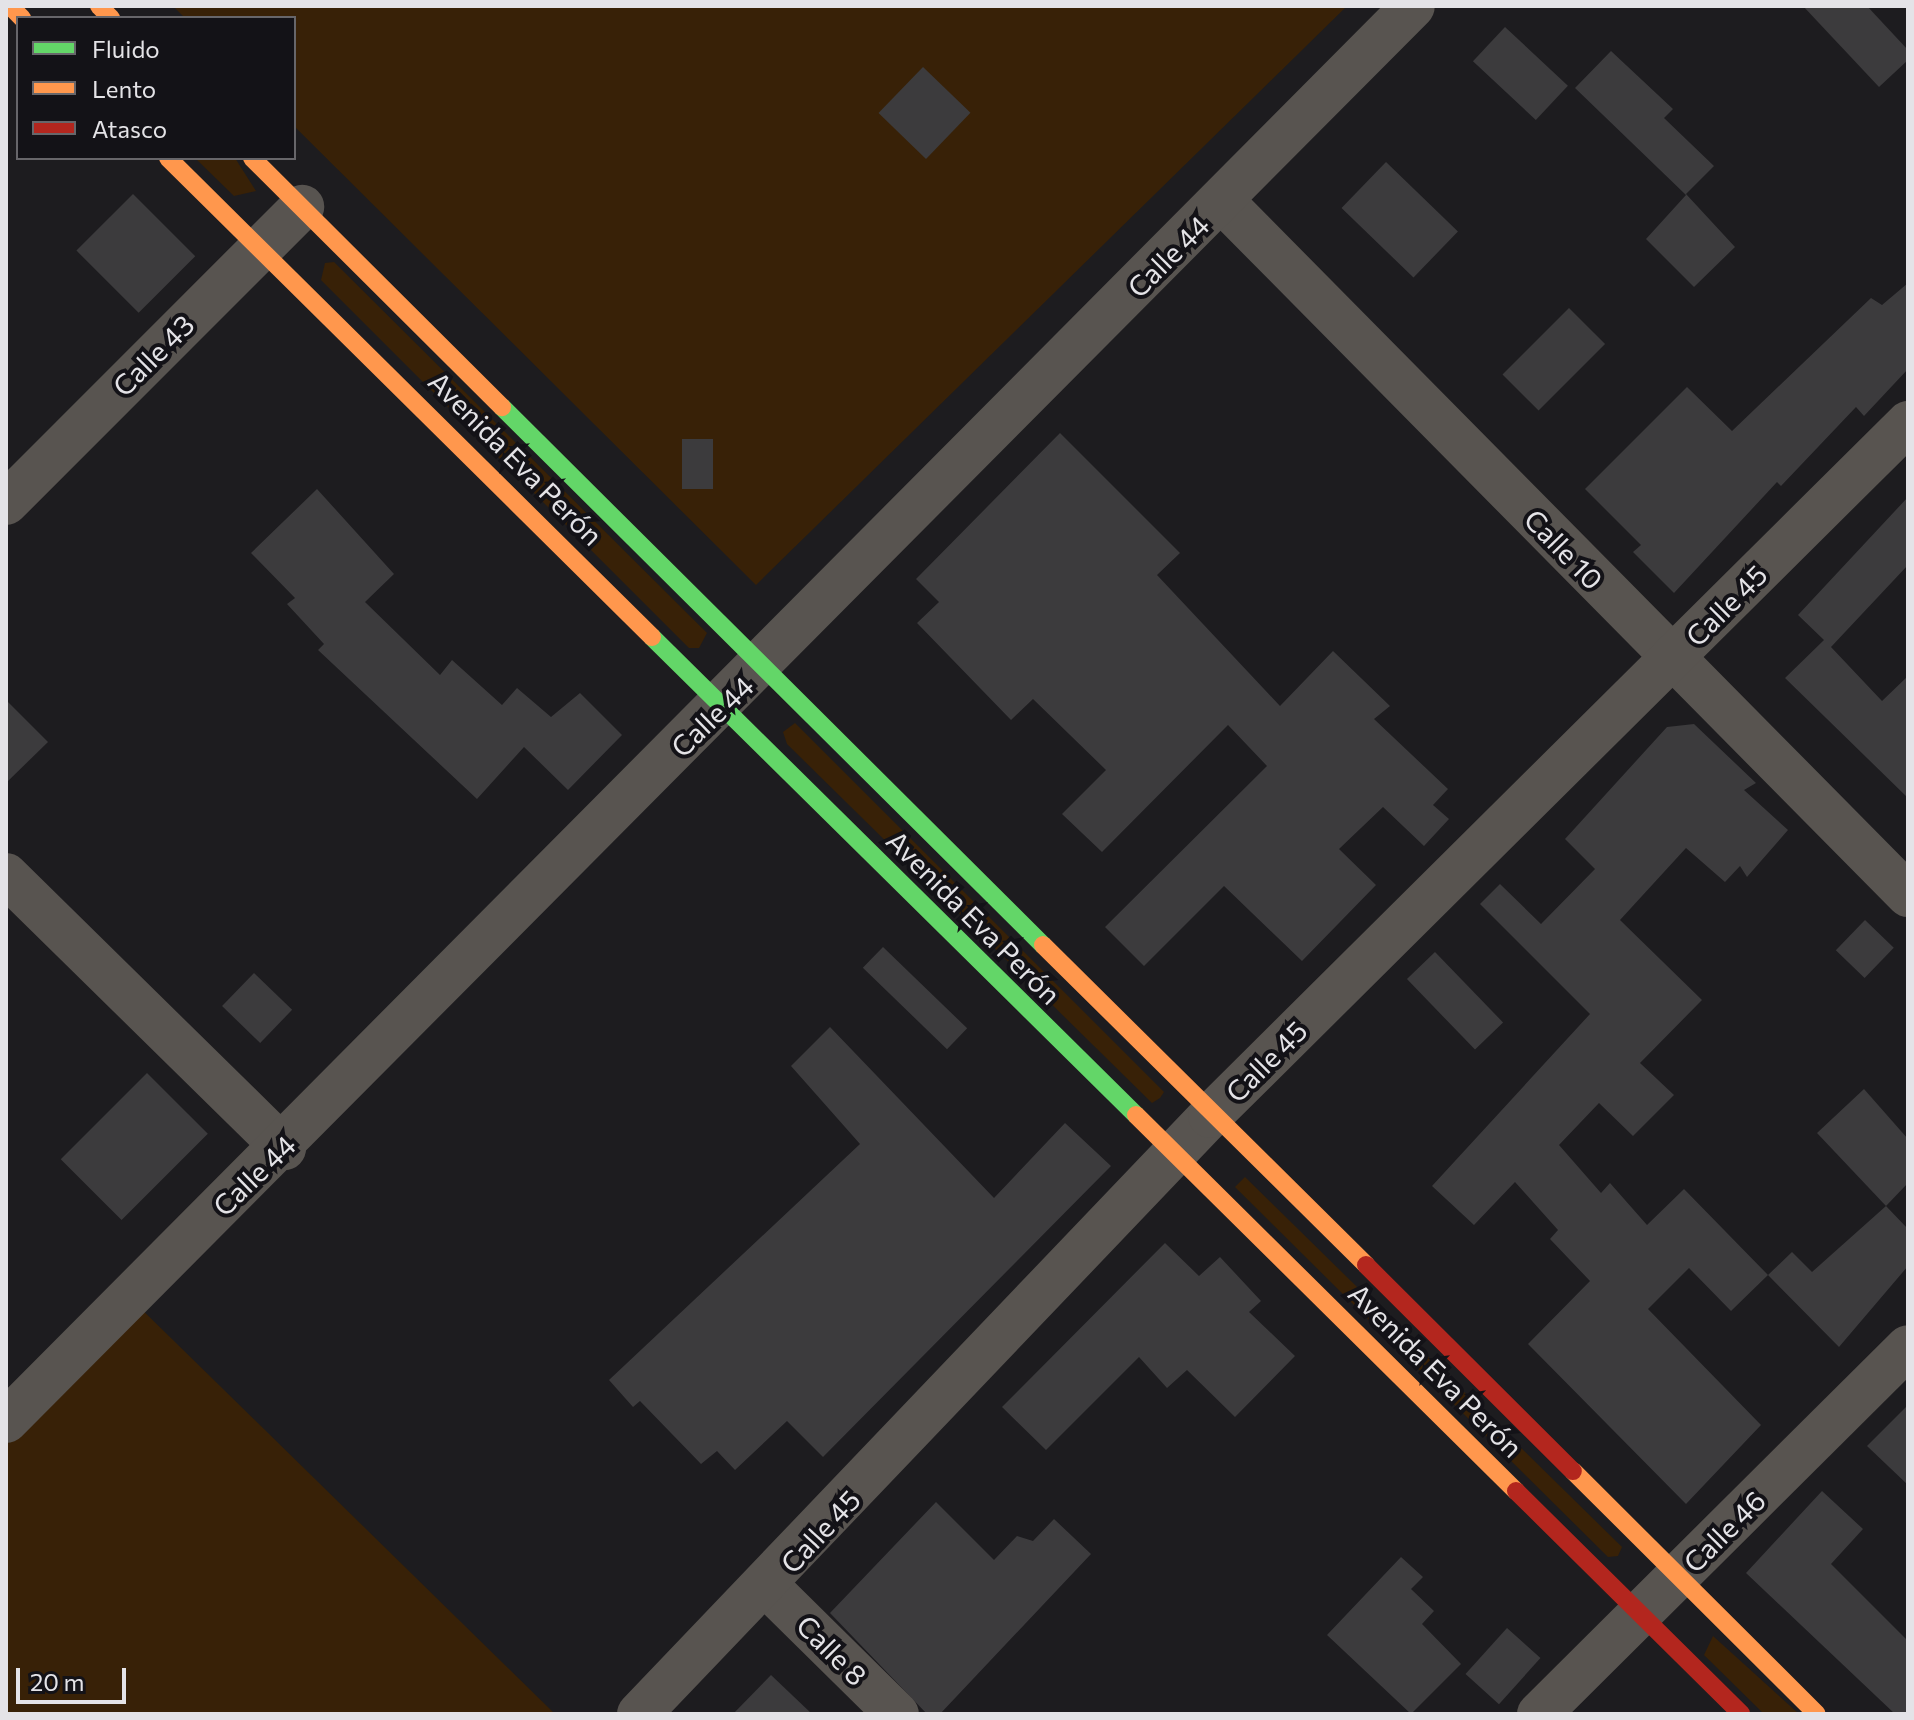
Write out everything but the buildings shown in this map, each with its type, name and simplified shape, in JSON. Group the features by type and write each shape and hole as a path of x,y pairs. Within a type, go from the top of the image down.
{"main road":[{"name":"Avenida Eva Perón","path":"170,160 262,245 1741,1714"},
{"name":"Avenida Eva Perón","path":"254,160 1675,1580 1817,1714"}],"street":[{"name":"Calle 44","path":"6,1421 284,1148 1413,6"},
{"name":"Calle 10","path":"1222,201 1908,895"},
{"name":"Calle 43","path":"6,503 302,207"},
{"name":"Calle 45","path":"639,1714 768,1587 1210,1116 1908,423"},
{"path":"6,875 284,1148"},
{"name":"Calle 46","path":"1539,1714 1908,1347"},
{"name":"Calle 8","path":"768,1587 897,1714"}],"shaded area":[{"path":"173,6 1347,6 756,585 296,128 296,16 183,16"},
{"path":"197,160 236,160 256,191 234,196"},
{"path":"334,262 707,633 699,648 689,648 321,280 325,263"},
{"path":"795,723 1164,1092 1160,1098 1152,1103 787,744 783,732"},
{"path":"1245,1177 1622,1547 1618,1556 1608,1557 1235,1187"},
{"path":"127,1295 555,1714 6,1714 6,1421"},
{"path":"1713,1636 1799,1714 1764,1714 1704,1655"}],"traffic: fast":[{"path":"502,407 1043,945"},
{"path":"652,637 1136,1115"}],"traffic: slow":[{"path":"10,6 20,16"},
{"path":"99,6 109,16"},
{"path":"170,160 652,637"},
{"path":"254,160 502,407"},
{"path":"1043,945 1366,1265"},
{"path":"1136,1115 1516,1491"},
{"path":"1573,1471 1817,1714"}],"traffic: jam":[{"path":"1366,1265 1573,1471"},
{"path":"1516,1491 1741,1714"}]}
